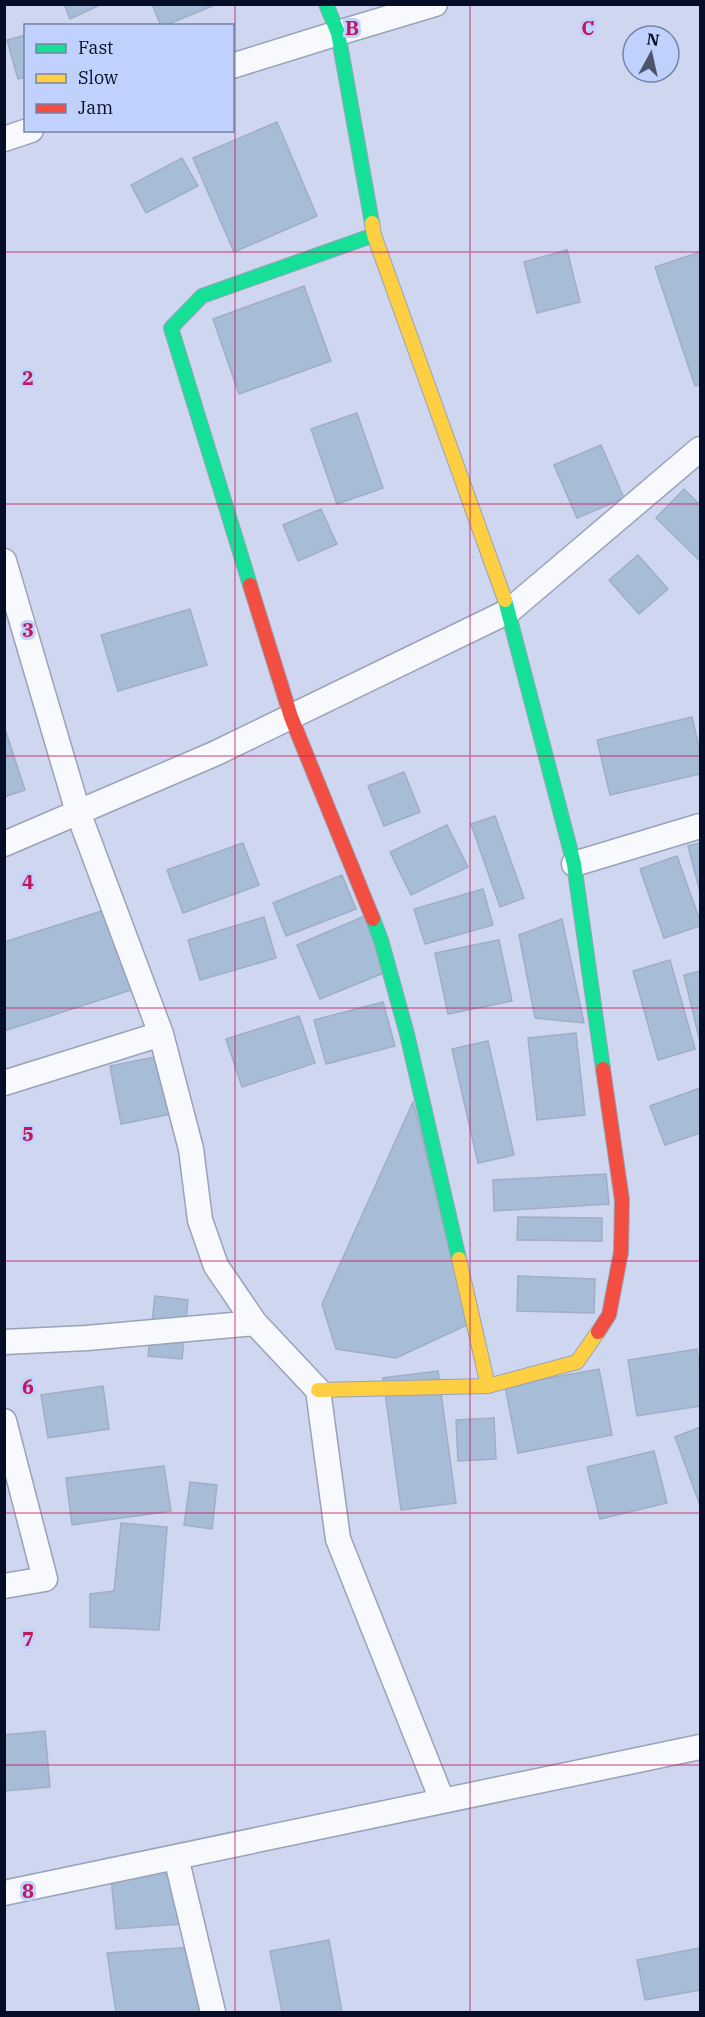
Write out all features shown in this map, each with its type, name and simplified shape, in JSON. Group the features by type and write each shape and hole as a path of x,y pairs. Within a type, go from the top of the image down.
{"street":[{"path":"318,1390 488,1386 577,1362 609,1315 621,1252 622,1200 574,864 509,611 374,235 338,33 326,4"},
{"path":"234,65 435,4"},
{"path":"4,139 26,132"},
{"path":"374,235 202,296 171,328 291,717 381,940 410,1046 488,1386"},
{"path":"4,844 214,754 509,611 700,450"},
{"path":"4,561 78,812 161,1034 191,1149 200,1220 216,1266 255,1323 318,1390 338,1539 442,1800"},
{"path":"574,864 700,826"},
{"path":"4,1083 161,1034"},
{"path":"4,1342 87,1338 255,1323"},
{"path":"4,1421 45,1578 4,1586"},
{"path":"4,1893 700,1747"},
{"path":"176,1857 213,2013"}],"building":[{"path":"64,4 102,4 70,19"},
{"path":"152,4 217,4 169,24 160,24"},
{"path":"24,36 24,78 18,79 7,40"},
{"path":"277,122 317,216 234,252 193,158"},
{"path":"182,158 198,186 146,213 131,185"},
{"path":"567,250 580,302 537,313 524,262"},
{"path":"700,252 700,385 695,386 655,267"},
{"path":"304,286 331,361 239,394 213,319"},
{"path":"357,413 383,488 337,504 311,429"},
{"path":"601,445 624,498 577,518 554,465"},
{"path":"684,489 700,505 700,561 656,518"},
{"path":"321,509 337,544 298,561 283,525"},
{"path":"638,555 668,589 639,614 609,580"},
{"path":"190,609 207,665 118,691 101,635"},
{"path":"692,717 700,752 700,774 610,795 597,740"},
{"path":"4,726 25,790 4,797"},
{"path":"404,772 420,812 384,826 368,786"},
{"path":"495,816 524,898 500,907 471,824"},
{"path":"447,825 468,867 411,895 390,852"},
{"path":"243,843 259,885 183,913 167,870"},
{"path":"700,843 700,892 688,846"},
{"path":"677,856 700,926 664,938 640,869"},
{"path":"342,875 356,909 286,936 273,903"},
{"path":"483,889 493,925 425,944 414,909"},
{"path":"105,910 131,990 4,1031 4,942"},
{"path":"367,915 391,970 320,999 297,945"},
{"path":"264,917 276,958 200,980 188,940"},
{"path":"562,919 584,1023 535,1018 519,935"},
{"path":"499,940 512,1001 448,1014 435,953"},
{"path":"670,960 695,1049 658,1060 633,971"},
{"path":"700,971 700,1042 684,975"},
{"path":"383,1002 395,1046 326,1064 314,1020"},
{"path":"299,1016 315,1063 242,1087 226,1039"},
{"path":"576,1033 585,1115 537,1120 528,1038"},
{"path":"488,1041 514,1155 478,1163 452,1049"},
{"path":"160,1056 172,1114 121,1124 110,1066"},
{"path":"700,1088 700,1133 665,1145 650,1106"},
{"path":"413,1102 469,1324 396,1358 336,1349 322,1304"},
{"path":"606,1174 609,1204 494,1211 493,1180"},
{"path":"518,1217 602,1218 602,1241 517,1240"},
{"path":"518,1276 595,1279 594,1313 517,1311"},
{"path":"155,1296 188,1300 182,1359 148,1356"},
{"path":"697,1349 700,1406 637,1416 628,1360"},
{"path":"599,1369 612,1435 518,1453 505,1386"},
{"path":"438,1371 456,1503 401,1510 383,1378"},
{"path":"103,1386 109,1429 48,1438 41,1395"},
{"path":"494,1418 496,1459 458,1461 456,1420"},
{"path":"700,1427 700,1505 675,1437"},
{"path":"654,1451 667,1503 600,1519 587,1467"},
{"path":"164,1466 171,1511 72,1525 66,1478"},
{"path":"190,1482 217,1485 212,1529 184,1525"},
{"path":"121,1523 167,1527 159,1630 90,1627 90,1594 114,1591"},
{"path":"45,1731 50,1787 4,1791 4,1735"},
{"path":"178,1872 182,1924 116,1929 111,1877"},
{"path":"329,1940 342,2012 282,2012 270,1951"},
{"path":"194,1947 208,2012 116,2012 107,1953"},
{"path":"700,1948 700,1990 645,2000 637,1960"}],"traffic: fast":[{"path":"326,4 338,33 372,223"},
{"path":"250,585 171,328 202,296 374,235"},
{"path":"505,600 574,864 603,1069"},
{"path":"373,919 407,1034 459,1259"}],"traffic: slow":[{"path":"372,223 374,235 505,600"},
{"path":"459,1259 488,1386"},
{"path":"318,1390 488,1386 577,1362 598,1332"}],"traffic: jam":[{"path":"250,585 291,717 373,919"},
{"path":"598,1332 609,1315 621,1252 622,1200 603,1069"}]}
